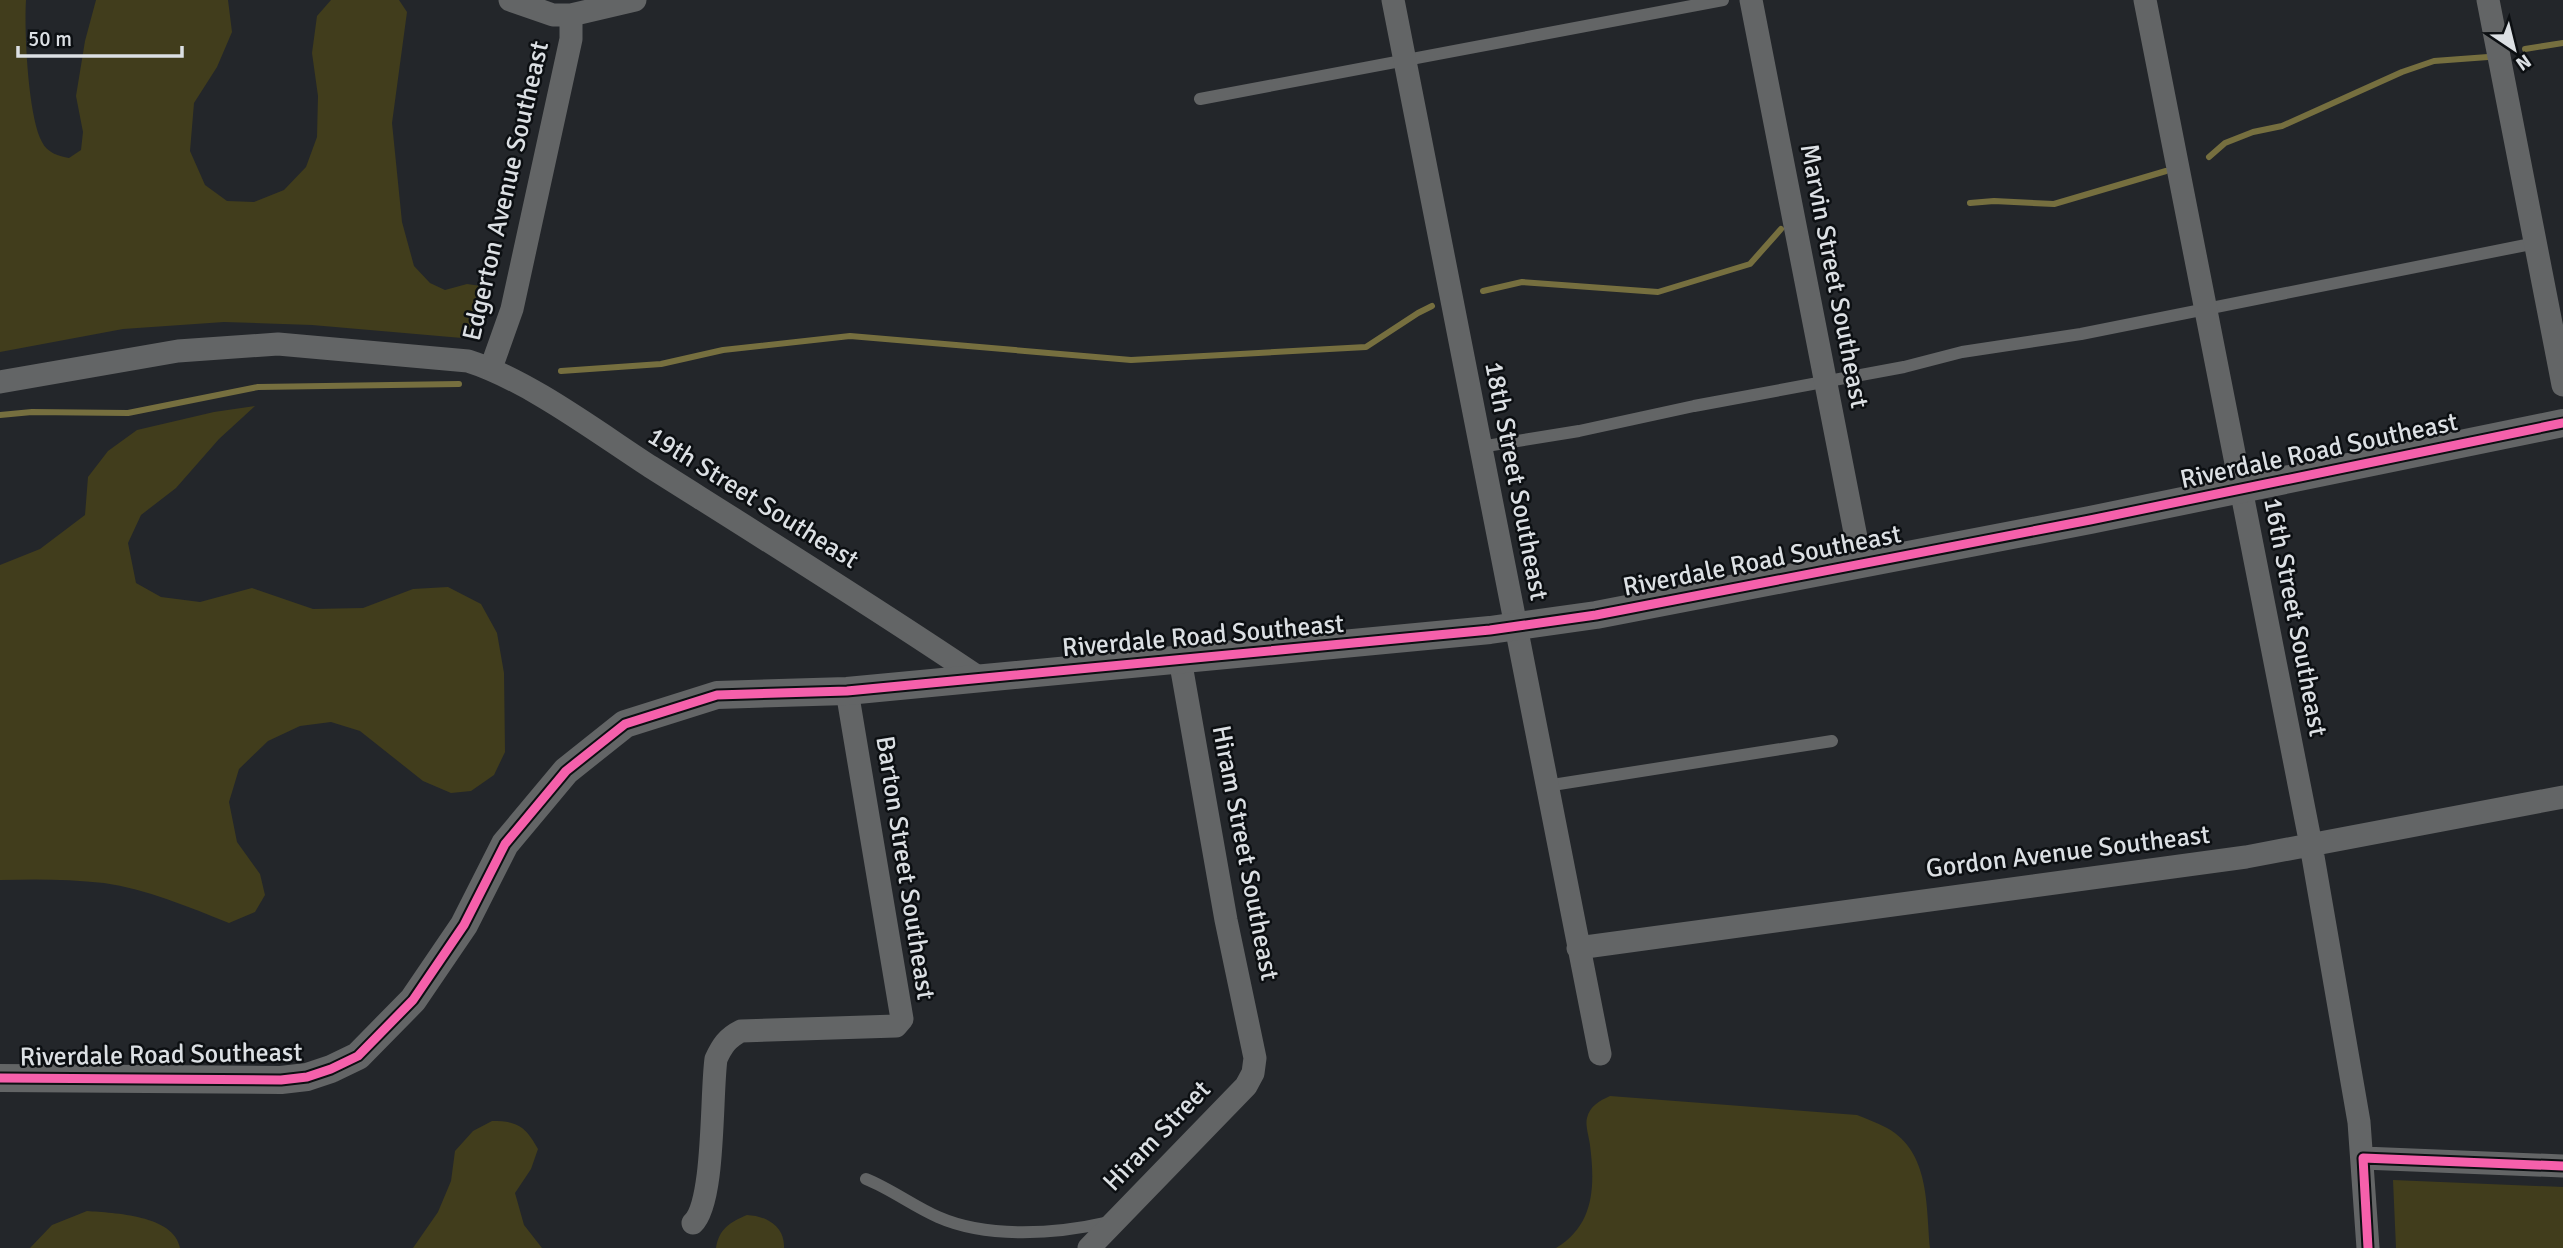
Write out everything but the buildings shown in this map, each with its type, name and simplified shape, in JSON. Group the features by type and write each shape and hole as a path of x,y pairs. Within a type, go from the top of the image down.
{"street":[{"path":"510,0 553,15 571,15"},
{"name":"Edgerton Avenue Southeast","path":"0,382 178,351 278,344 468,361 491,368 512,309 570,39 571,15 635,0"},
{"name":"18th Street Southeast","path":"1393,0 1600,1054"},
{"name":"Marvin Street Southeast","path":"1751,0 1861,563"},
{"name":"16th Street Southeast","path":"2146,0 2311,845 2359,1122 2368,1248"},
{"path":"2488,0 2563,385"},
{"name":"19th Street Southeast","path":"491,368 564,411 981,678"},
{"name":"Riverdale Road Southeast","path":"0,1078 281,1080 307,1077 358,1056 413,1000 464,925 505,844 566,771 625,724 717,695 847,691 1515,627 1596,615 2563,423"},
{"name":"Hiram Street Southeast","path":"1181,659 1226,920 1255,1058"},
{"name":"Barton Street Southeast","path":"693,1223 701,1211 706,1185 716,1059 731,1036 741,1031 896,1026 902,1019 847,691"},
{"name":"Gordon Avenue Southeast","path":"1578,948 2246,857 2563,796"},
{"name":"Hiram Street","path":"1089,1248 1245,1086 1253,1073 1255,1058"},
{"path":"2363,1158 2563,1166"}],"lane":[{"path":"1200,99 1723,0"},
{"path":"1479,447 1904,367 1962,352 2081,334 2536,243"},
{"path":"1546,786 1832,741"},
{"path":"866,1179 941,1218 971,1226 1018,1232 1059,1232 1113,1222"}],"shaded area":[{"path":"0,0 26,0 28,73 37,130 47,149 69,158 81,150 83,132 76,96 85,41 96,0 228,0 232,32 217,67 194,103 190,151 205,185 227,201 254,202 284,190 306,167 317,137 318,96 312,53 317,16 331,0 399,0 407,12 392,123 402,222 414,266 430,283 445,290 467,284 481,286 488,302 486,316 462,338 312,325 224,322 123,329 0,352"},
{"path":"255,406 219,439 176,488 141,515 128,543 136,583 161,597 200,602 252,588 313,609 363,608 413,589 448,587 481,604 497,633 504,673 505,752 494,775 471,791 451,793 423,781 360,731 331,722 300,726 268,741 239,769 229,802 237,842 260,874 265,895 255,912 229,923 167,899 120,886 65,880 0,880 0,565 40,549 85,515 88,477 108,451 137,430 214,412"},
{"path":"1610,1096 1857,1115 1880,1124 1901,1138 1918,1165 1926,1197 1930,1248 1556,1248 1578,1228 1590,1203 1592,1175 1587,1118 1596,1104"},
{"path":"492,1121 508,1122 525,1130 538,1149 531,1169 515,1193 524,1225 542,1248 413,1248 438,1212 451,1181 455,1151 473,1131"},
{"path":"2393,1180 2563,1187 2563,1248 2396,1248"},
{"path":"87,1211 127,1215 155,1222 175,1237 180,1248 30,1248 52,1225"},
{"path":"747,1215 761,1217 778,1228 784,1248 716,1248 726,1227"}],"waterway":[{"path":"2525,49 2563,43"},
{"path":"2209,157 2225,143 2253,132 2282,126 2402,72 2434,61 2488,57"},
{"path":"1970,203 1994,201 2054,204 2166,171"},
{"path":"1483,291 1522,282 1658,292 1750,264 1781,229"},
{"path":"561,371 661,364 723,350 850,336 1131,360 1366,347 1432,306"},
{"path":"0,415 32,412 128,413 258,387 459,384"}],"cycle path":[{"path":"0,1078 281,1080 307,1077 358,1056 413,1000 464,925 505,844 566,771 625,724 717,695 847,691 1490,630 1596,615 2090,520 2563,423"},
{"path":"2368,1248 2363,1158 2563,1166"}]}
